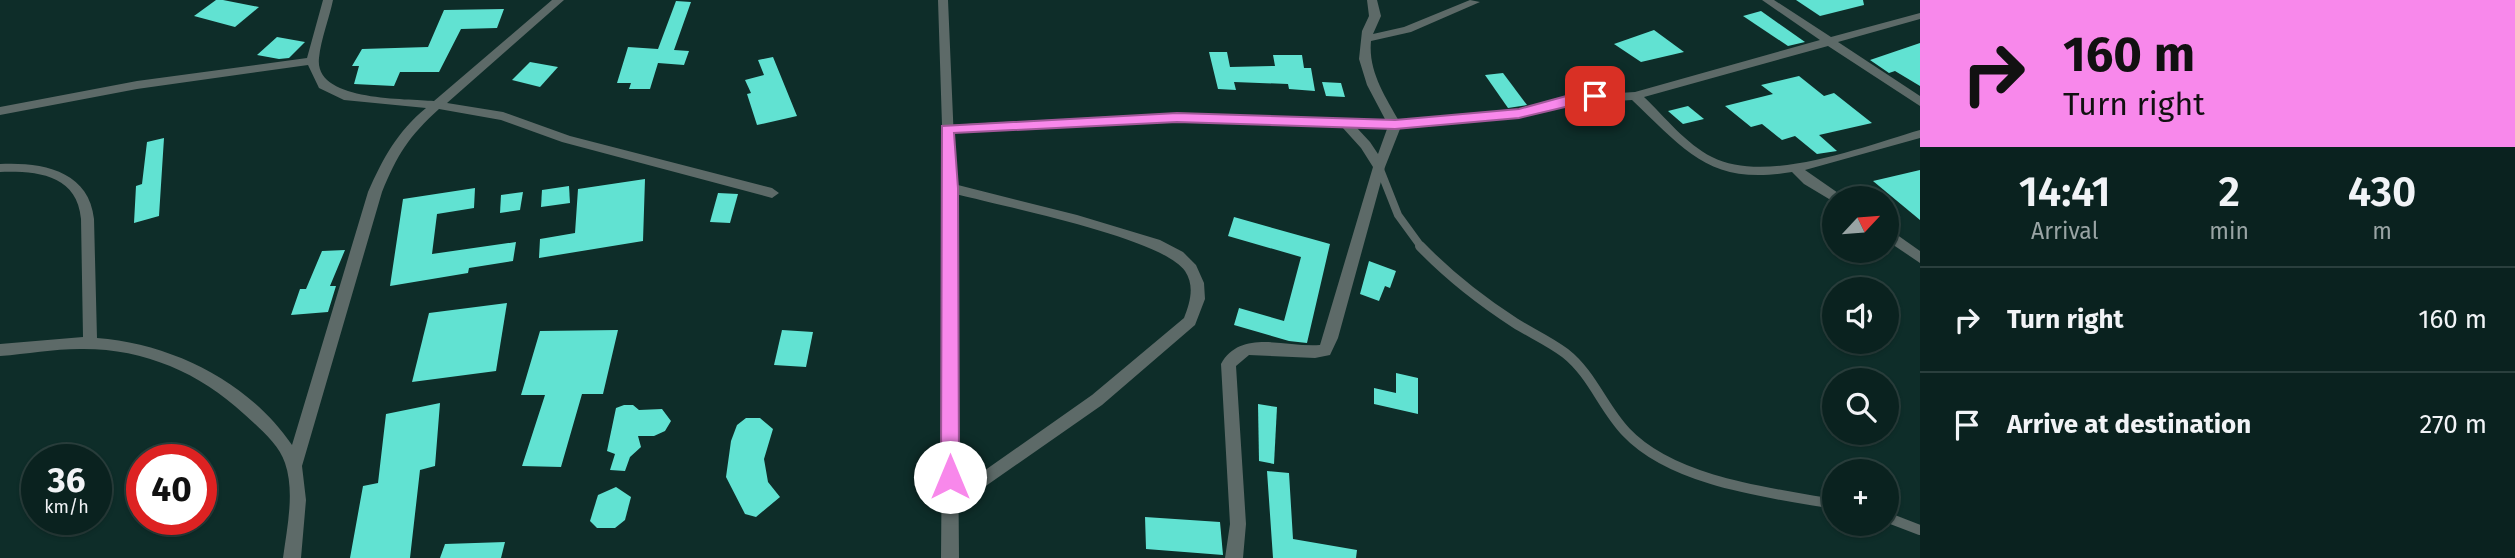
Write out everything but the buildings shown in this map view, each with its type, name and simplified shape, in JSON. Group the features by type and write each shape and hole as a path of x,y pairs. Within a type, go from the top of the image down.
{"street":[{"path":"328,0 312,61 323,85 348,97 437,105 503,116 593,147 772,193"},
{"path":"292,558 296,523 295,467 375,192 389,158 403,137 437,105 559,0"},
{"path":"943,0 950,188 950,558"},
{"path":"1372,0 1375,16"},
{"path":"1234,558 1238,524 1228,364 1240,352 1259,349 1313,353 1325,351 1379,167 1395,125 1374,87 1363,58 1368,28 1385,0"},
{"path":"1767,0 1920,102"},
{"path":"1366,39 1407,30 1475,2"},
{"path":"947,129 1177,117 1395,125 1519,114 1595,96 1635,96 1920,16"},
{"path":"0,111 136,85 312,61"},
{"path":"1635,96 1707,160 1748,171 1794,167 1857,153 1920,134"},
{"path":"1345,123 1366,145 1379,167"},
{"path":"0,168 32,166 56,174 72,183 85,203 90,343"},
{"path":"1794,167 1822,189"},
{"path":"950,188 1077,220 1155,244 1178,256 1191,269 1197,283 1198,299 1190,321 1097,400 950,503"},
{"path":"1899,242 1920,258"},
{"path":"0,351 90,343 133,348 171,357 211,378 247,406 279,439 295,467"}],"lane":[{"path":"1379,167 1393,207 1406,230 1486,302 1558,347 1575,362 1593,383 1605,407 1619,426 1639,443 1712,478 1760,491 1822,503"},
{"path":"1899,522 1920,530"}],"route":[{"path":"950,477 950,188 947,129 1177,117 1395,125 1519,114 1595,96"}]}
